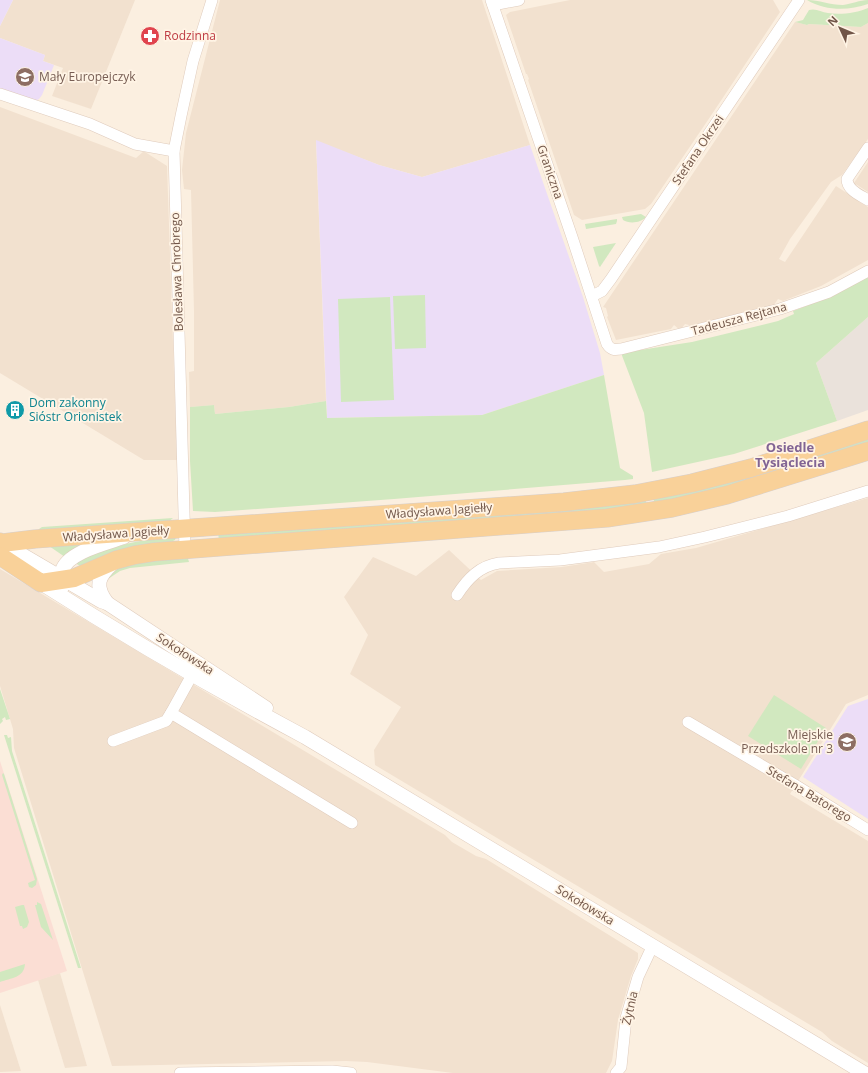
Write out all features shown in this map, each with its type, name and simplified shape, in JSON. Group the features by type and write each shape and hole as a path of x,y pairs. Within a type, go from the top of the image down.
{"main road":[{"name":"Władysława Jagiełły","path":"1,547 35,539 564,502 635,494 721,476 868,430"},
{"name":"Władysława Jagiełły","path":"41,583 74,578 116,560 135,555 185,549 607,518 672,508 727,495 868,452"},
{"name":"Sokołowska","path":"1,547 41,583"}],"street":[{"name":"Bolesława Chrobrego","path":"185,549 174,151 193,61 212,0"},
{"path":"492,2 519,0"},
{"name":"Stefana Okrzei","path":"592,296 602,291 611,279 799,0"},
{"name":"Graniczna","path":"492,2 607,344"},
{"path":"0,94 90,124 135,144 174,151"},
{"path":"868,148 847,179 848,186 868,200"},
{"name":"Tadeusza Rejtana","path":"607,344 614,350 621,349 780,309 829,292 868,271"},
{"path":"457,595 472,575 490,564 560,560 659,548 788,516 868,491"},
{"path":"67,599 62,586 62,571 65,564 74,556 97,546 140,532"},
{"name":"Sokołowska","path":"1,547 62,579 100,602 107,603 249,696 305,737"},
{"path":"107,603 103,597 100,579 104,572 116,560"},
{"name":"Sokołowska","path":"41,583 192,675 244,705 305,737 864,1073"},
{"path":"113,741 166,721 192,675"},
{"path":"171,713 352,823"},
{"name":"Stefana Batorego","path":"688,722 868,830"},
{"name":"Żytnia","path":"616,1073 621,1067 626,1018 638,976 653,945"},
{"path":"180,1073 332,1071 347,1073"}],"shaded area":[{"path":"0,0 13,0 0,26"},
{"path":"13,0 135,0 91,109 52,96 63,68 43,61 45,55 0,38 0,26"},
{"path":"220,0 482,0 530,145 422,177 379,165 316,141 326,401 289,407 215,414 214,405 190,407 189,372 194,371 191,190 184,189 182,170 186,133"},
{"path":"570,0 773,0 780,12 651,204 645,209 582,220 574,215 506,15 510,12"},
{"path":"795,22 807,25 861,27 868,23 868,139 842,175 831,182 790,239 779,259 785,262 836,186 868,207 868,260 821,286 783,301 778,299 774,305 693,326 685,324 680,330 674,325 671,329 616,340 607,317 606,308 603,307"},
{"name":"Mały Europejczyk","path":"0,38 45,55 43,61 54,65 39,99 35,101 0,89"},
{"path":"0,107 136,158 145,152 167,166 177,460 144,460 0,373"},
{"path":"316,140 379,165 422,177 530,145 583,297 600,353 604,375 482,415 327,418"},
{"path":"868,162 868,192 854,183"},
{"path":"868,317 868,410 837,421 816,363"},
{"path":"868,498 868,695 846,704 790,794 868,841 868,1063 832,1041 822,1032 375,765 374,750 401,707 350,674 368,635 344,597 373,557 416,576 449,550 481,580 497,571 562,567 594,562 604,572 649,564 661,554 696,548"},
{"path":"0,569 445,835 452,842 476,856 486,859 638,953 638,959 631,976 618,1020 612,1061 606,1073 453,1073 367,1062 346,1061 112,1066 14,748 13,729 0,686"},
{"name":"Miejskie Przedszkole nr 3","path":"868,699 868,819 803,777 848,706"},
{"path":"0,761 67,971 0,993"},
{"path":"60,973 87,1066 65,1068 38,980"},
{"path":"0,1005 21,1071 0,1072"}],"green space":[{"path":"807,0 843,5 868,0 868,4 853,8 837,9 814,4"},
{"path":"868,8 868,23 861,27 807,25 795,22 803,20 809,10 843,14"},
{"path":"641,214 646,217 641,221 635,222 628,222 623,220 622,217"},
{"path":"617,219 616,224 586,229 585,224"},
{"path":"616,243 600,267 593,247"},
{"path":"868,275 868,317 816,363 837,421 734,454 652,472 644,413 621,353 692,342 778,321 794,314 793,311 819,301"},
{"path":"425,295 426,348 395,349 393,296"},
{"path":"390,297 394,400 341,402 338,299"},
{"path":"604,375 620,468 633,476 633,479 394,499 215,512 193,511 190,461 190,407 214,405 215,414 289,407 326,401 327,418 482,415"},
{"path":"868,436 868,444 735,486 655,504 653,498"},
{"path":"645,498 647,506 588,514 219,540 218,533"},
{"path":"173,518 167,523 39,533 39,529 42,527"},
{"path":"176,537 175,540 171,542 82,567 75,563 100,552 124,544"},
{"path":"90,543 65,557 49,546"},
{"path":"187,555 189,562 130,568 120,571 108,579 111,571 118,566"},
{"path":"0,689 10,719 6,720 5,717 2,719 3,721 0,724"},
{"path":"774,695 826,728 801,769 748,736"},
{"path":"4,735 7,735 8,738 11,737 12,751 81,968 78,968"},
{"path":"3,773 37,879 36,885 32,888 29,887 28,883 35,880 2,775"},
{"path":"37,902 41,904 53,940 41,927 35,905 37,905"},
{"path":"24,905 29,922 27,927 23,929 22,926 20,926 15,907"},
{"path":"25,964 20,975 0,982 0,972"}],"place":[{"name":"Rodzinna","path":"150,36"},
{"name":"Mały Europejczyk","path":"25,77"},
{"name":"Dom zakonny Sióstr Orionistek","path":"15,410"},
{"name":"Miejskie Przedszkole nr 3","path":"847,742"}],"district":[{"name":"Osiedle Tysiąclecia","path":"790,454"}]}
